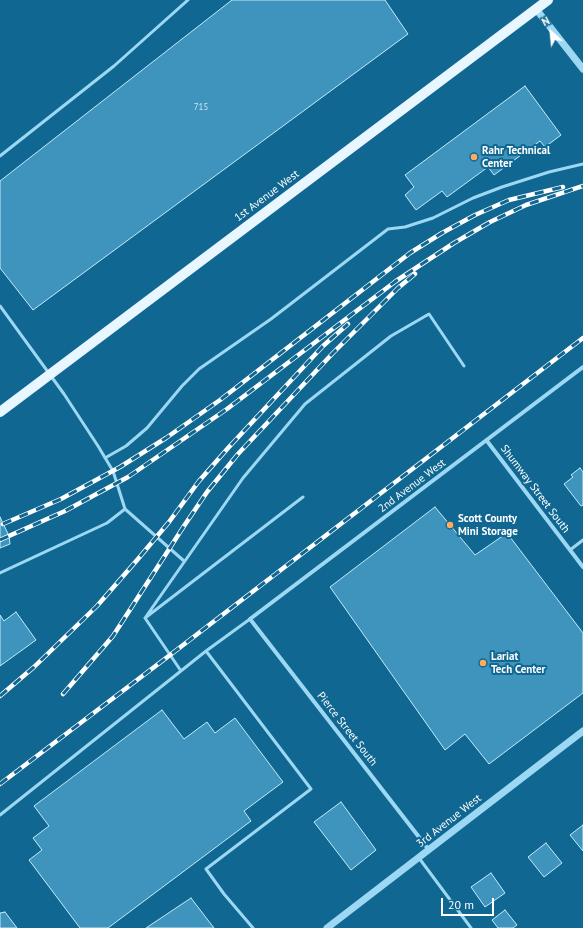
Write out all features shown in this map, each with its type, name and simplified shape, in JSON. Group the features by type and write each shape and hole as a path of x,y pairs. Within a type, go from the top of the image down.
{"main road":[{"name":"1st Avenue West","path":"0,412 548,0"}],"street":[{"path":"536,9 583,69"},
{"name":"2nd Avenue West","path":"250,619 583,367"},
{"name":"Shumway Street South","path":"487,441 583,567"},
{"name":"Pierce Street South","path":"250,619 429,850"},
{"name":"3rd Avenue West","path":"328,928 583,731"}],"lane":[{"path":"0,156 114,66 188,0"},
{"path":"105,458 126,446 148,428 182,386 199,369 272,319 388,229 405,227 433,218 473,198 502,187 549,172 583,164"},
{"path":"0,306 50,374 105,458 117,482 125,509 184,561"},
{"path":"145,618 243,478 305,404 391,336 429,314 464,366"},
{"path":"145,618 303,497"},
{"path":"0,573 107,522 125,509"},
{"path":"570,550 583,540"},
{"path":"145,618 181,671"},
{"path":"0,815 206,651 250,619"},
{"path":"206,651 311,789 206,869 224,894 253,928"},
{"path":"419,858 471,928"}],"building":[{"path":"232,0 385,0 408,34 33,310 0,268 0,181"},
{"name":"Rahr Technical Center","path":"525,86 561,135 545,147 540,141 494,175 488,167 447,197 442,191 416,210 405,195 414,187 405,175"},
{"path":"580,468 583,472 583,505 581,506 564,484 573,477 571,475"},
{"name":"Lariat Tech Center","path":"435,507 475,555 507,533 583,633 583,693 489,764 465,734 445,750 330,587"},
{"path":"0,517 9,536 10,544 0,548"},
{"path":"16,612 36,640 0,666 0,615 4,621"},
{"path":"162,710 184,739 207,722 215,733 235,718 283,782 244,811 251,821 108,928 80,928 29,860 42,850 33,838 49,826 34,806"},
{"path":"341,802 376,850 351,870 314,822"},
{"path":"583,825 583,851 570,835"},
{"path":"546,843 562,863 544,877 528,857"},
{"path":"491,873 505,893 485,907 471,887"},
{"path":"191,898 214,928 146,928"},
{"path":"505,910 517,925 513,928 498,928 492,920"},
{"path":"5,912 17,928 0,928 0,913"}],"railway":[{"path":"0,540 65,511 128,477 227,409 396,281 454,243 490,222 526,205 583,186"},
{"path":"3,524 61,499 120,467 166,438 220,400 410,253 442,233 475,215 509,200 563,187"},
{"path":"63,694 113,636 207,492 238,454 333,353 398,288 415,274"},
{"path":"0,696 34,667 97,606 169,522 199,481 229,447 323,346 348,324"},
{"path":"0,784 583,338"}],"place":[{"name":"Rahr Technical Center","path":"474,157"},
{"name":"Scott County Mini Storage","path":"450,525"},
{"name":"Lariat Tech Center","path":"483,663"}]}
